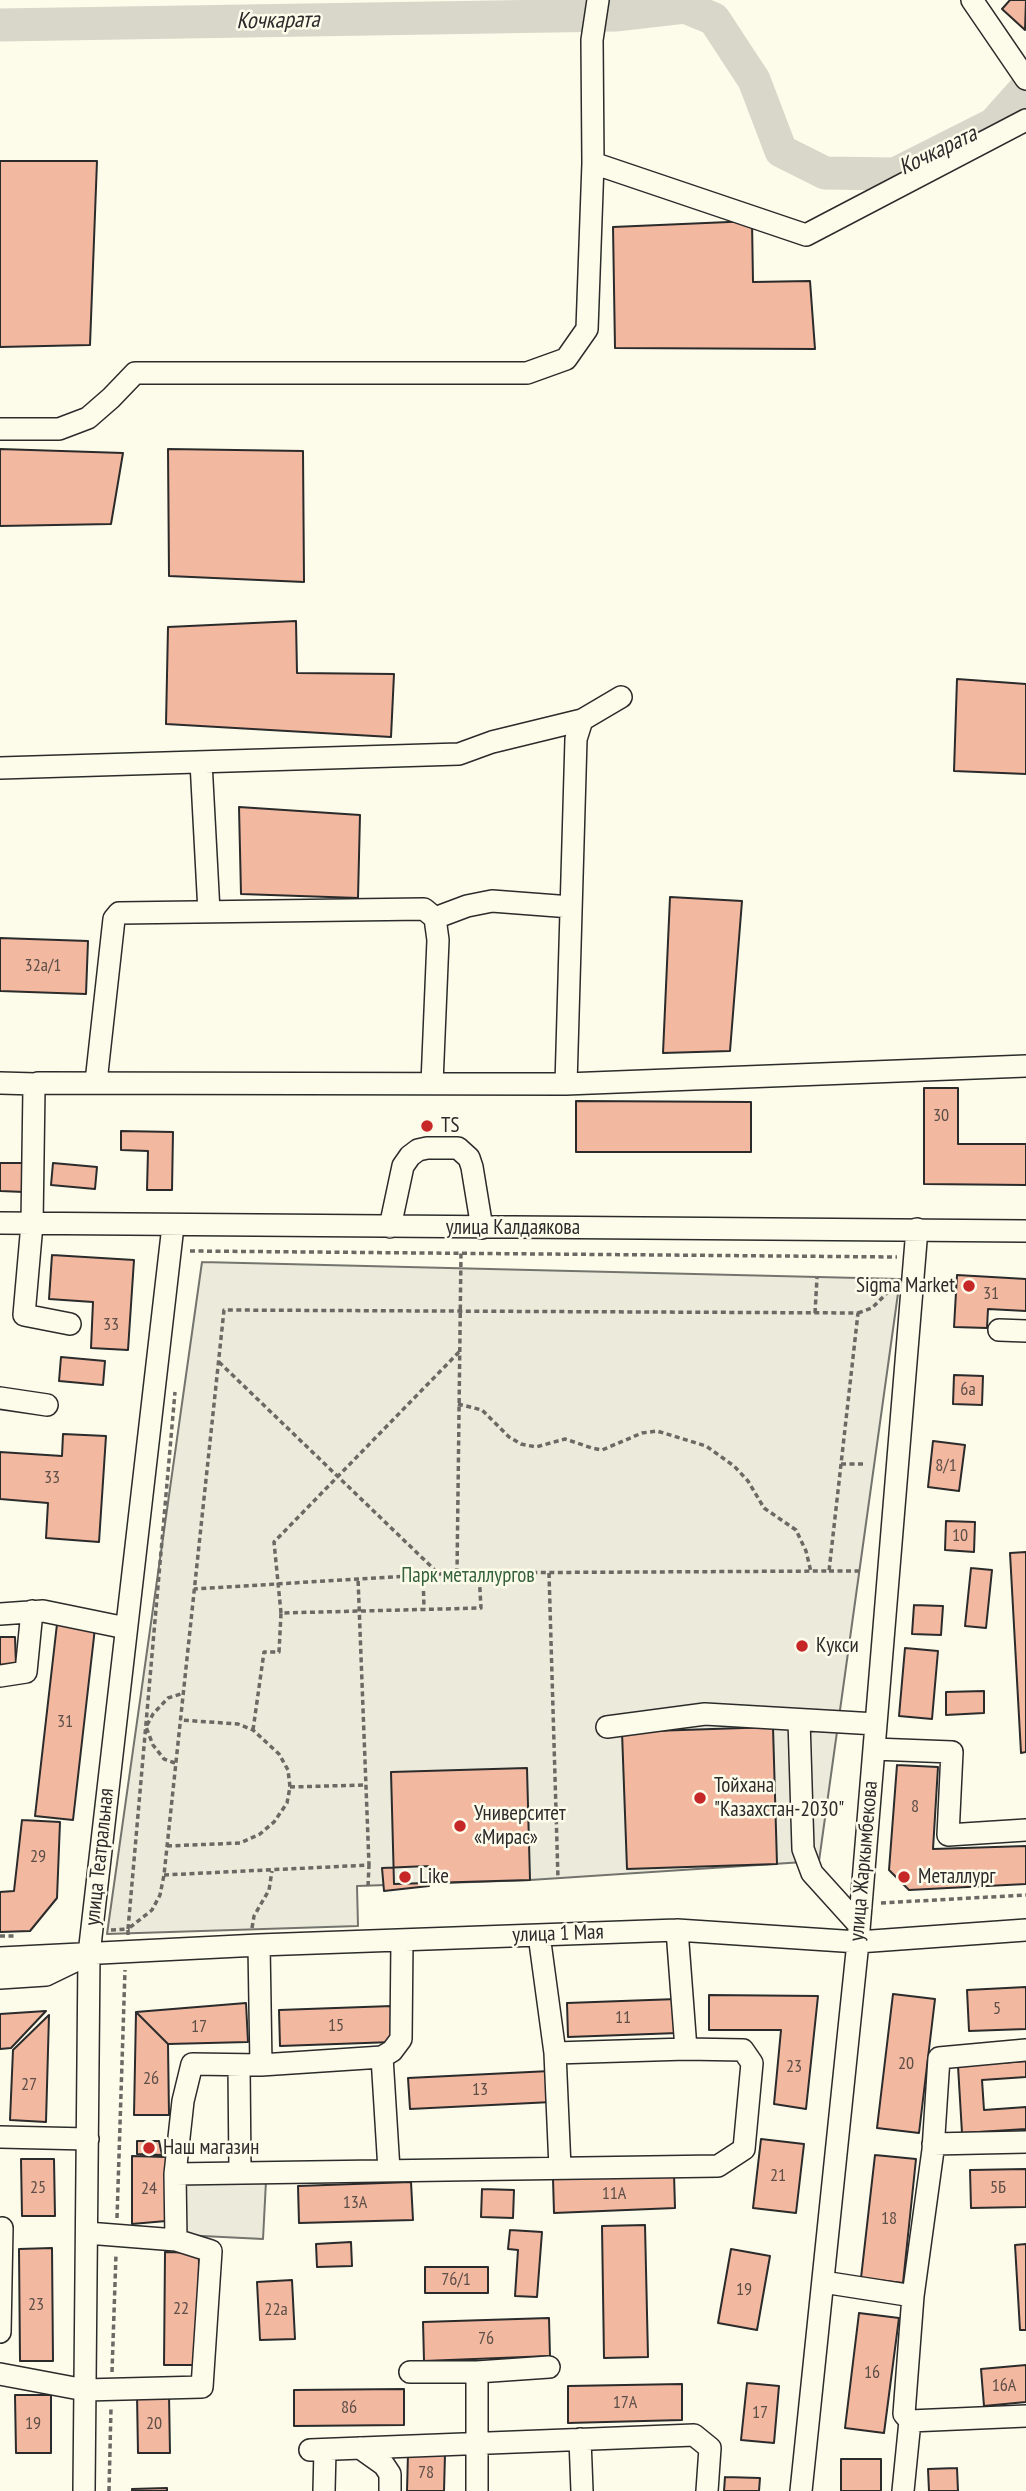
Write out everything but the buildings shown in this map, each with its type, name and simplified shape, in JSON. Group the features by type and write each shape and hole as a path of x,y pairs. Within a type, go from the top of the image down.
{"street":[{"path":"0,429 59,429 88,418 135,373 527,373 566,359 587,329 593,163 592,40 598,0"},
{"path":"972,0 1026,79"},
{"path":"593,163 806,234 1026,120"},
{"path":"0,768 459,754 492,742 582,720 621,697"},
{"path":"566,1084 576,739 582,720"},
{"path":"201,762 209,912"},
{"path":"435,918 467,906 492,901 571,907"},
{"path":"96,1082 116,915 119,913 425,909 435,918 438,940 432,1083"},
{"path":"0,1083 566,1084 1026,1066"},
{"path":"36,1084 32,1224 24,1315 70,1324"},
{"path":"390,1227 403,1166 410,1156 427,1148 458,1148 469,1158 472,1167 482,1228"},
{"name":"улица Калдаякова","path":"0,1223 1026,1231"},
{"name":"улица Театральная","path":"84,2491 89,1954 173,1226"},
{"name":"улица Жаркымбекова","path":"801,2491 858,1934 917,1229"},
{"path":"999,1330 1026,1331"},
{"path":"0,1398 47,1405"},
{"path":"0,1676 26,1672 32,1611"},
{"path":"0,1614 43,1611 126,1628"},
{"path":"607,1727 705,1714 876,1724"},
{"path":"799,1720 803,1849 812,1873 858,1934"},
{"path":"874,1749 953,1752 948,1835 1026,1830"},
{"path":"677,1930 686,2049"},
{"name":"улица 1 Мая","path":"0,1958 125,1952 255,1938 402,1941 677,1930 858,1934 1026,1930"},
{"path":"539,1935 555,2053 560,2168"},
{"path":"255,1938 261,2065"},
{"path":"176,2240 175,2174 183,2101 192,2064 261,2065 382,2057 392,2051 401,2039 402,1941"},
{"name":"улица 1 Мая","path":"0,1978 46,1975 89,1954"},
{"path":"175,2174 718,2166 744,2149 752,2063 743,2050 555,2053"},
{"path":"903,2491 910,2421 904,2414 913,2296 933,2144 939,2058 1026,2050"},
{"path":"382,2057 388,2171"},
{"path":"239,2065 240,2173"},
{"path":"0,2137 88,2139"},
{"path":"933,2144 1026,2142"},
{"path":"0,2332 2,2228"},
{"path":"0,2374 85,2390 202,2387 211,2251 176,2240 87,2234"},
{"path":"824,2281 913,2296"},
{"path":"410,2372 478,2372 549,2367"},
{"path":"477,2491 478,2372"},
{"path":"910,2421 1026,2416"},
{"path":"324,2491 317,2450 694,2435 710,2448 707,2491"},
{"path":"580,2440 582,2491"},
{"path":"360,2448 384,2465 390,2474 390,2491"}],"path":[{"path":"188,1251 915,1258"},
{"path":"457,1573 461,1254"},
{"path":"815,1313 817,1278"},
{"path":"92,1932 128,1929 152,1910 160,1895 224,1310 858,1313 872,1308 893,1287"},
{"path":"829,1572 858,1313"},
{"path":"253,1730 264,1651 279,1652 281,1613 274,1542 459,1352"},
{"path":"218,1361 439,1574"},
{"path":"109,2491 125,1952 176,1387"},
{"path":"458,1404 482,1410 509,1437 536,1447 565,1439 602,1450 642,1433 657,1431 706,1446 734,1466 748,1481 764,1508 796,1530 806,1551 811,1572"},
{"path":"841,1464 865,1464"},
{"path":"194,1589 457,1573 861,1571"},
{"path":"549,1572 558,1879"},
{"path":"281,1613 481,1608 478,1573"},
{"path":"423,1574 424,1609"},
{"path":"358,1578 369,1886"},
{"path":"175,1763 164,1759 153,1745 146,1727 153,1714 168,1698 182,1694"},
{"path":"167,1846 240,1843 260,1834 274,1822 287,1803 290,1787 288,1770 279,1754 253,1730 238,1724 180,1720"},
{"path":"290,1787 366,1785"},
{"path":"163,1875 369,1866"},
{"path":"255,1938 254,1916 269,1890 272,1870"},
{"path":"880,1903 1026,1895"},
{"path":"0,1936 25,1935"}],"green space":[{"name":"Парк металлургов","path":"202,1262 900,1279 819,1861 530,1880 357,1886 358,1926 107,1934"},
{"path":"185,2177 266,2181 263,2239 182,2235"}],"waterway":[{"name":"Кочкарата","path":"0,25 615,15 685,7 714,19 754,80 781,151 825,173 895,174 994,124 1026,88"}],"place":[{"name":"TS","path":"427,1126"},
{"name":"Sigma Market","path":"969,1286"},
{"name":"Кукси","path":"802,1646"},
{"name":"Тойхана \"Казахстан-2030\"","path":"700,1798"},
{"name":"Университет «Мирас»","path":"460,1826"},
{"name":"Like","path":"405,1877"},
{"name":"Металлург","path":"904,1877"},
{"name":"Наш магазин","path":"149,2148"}]}
